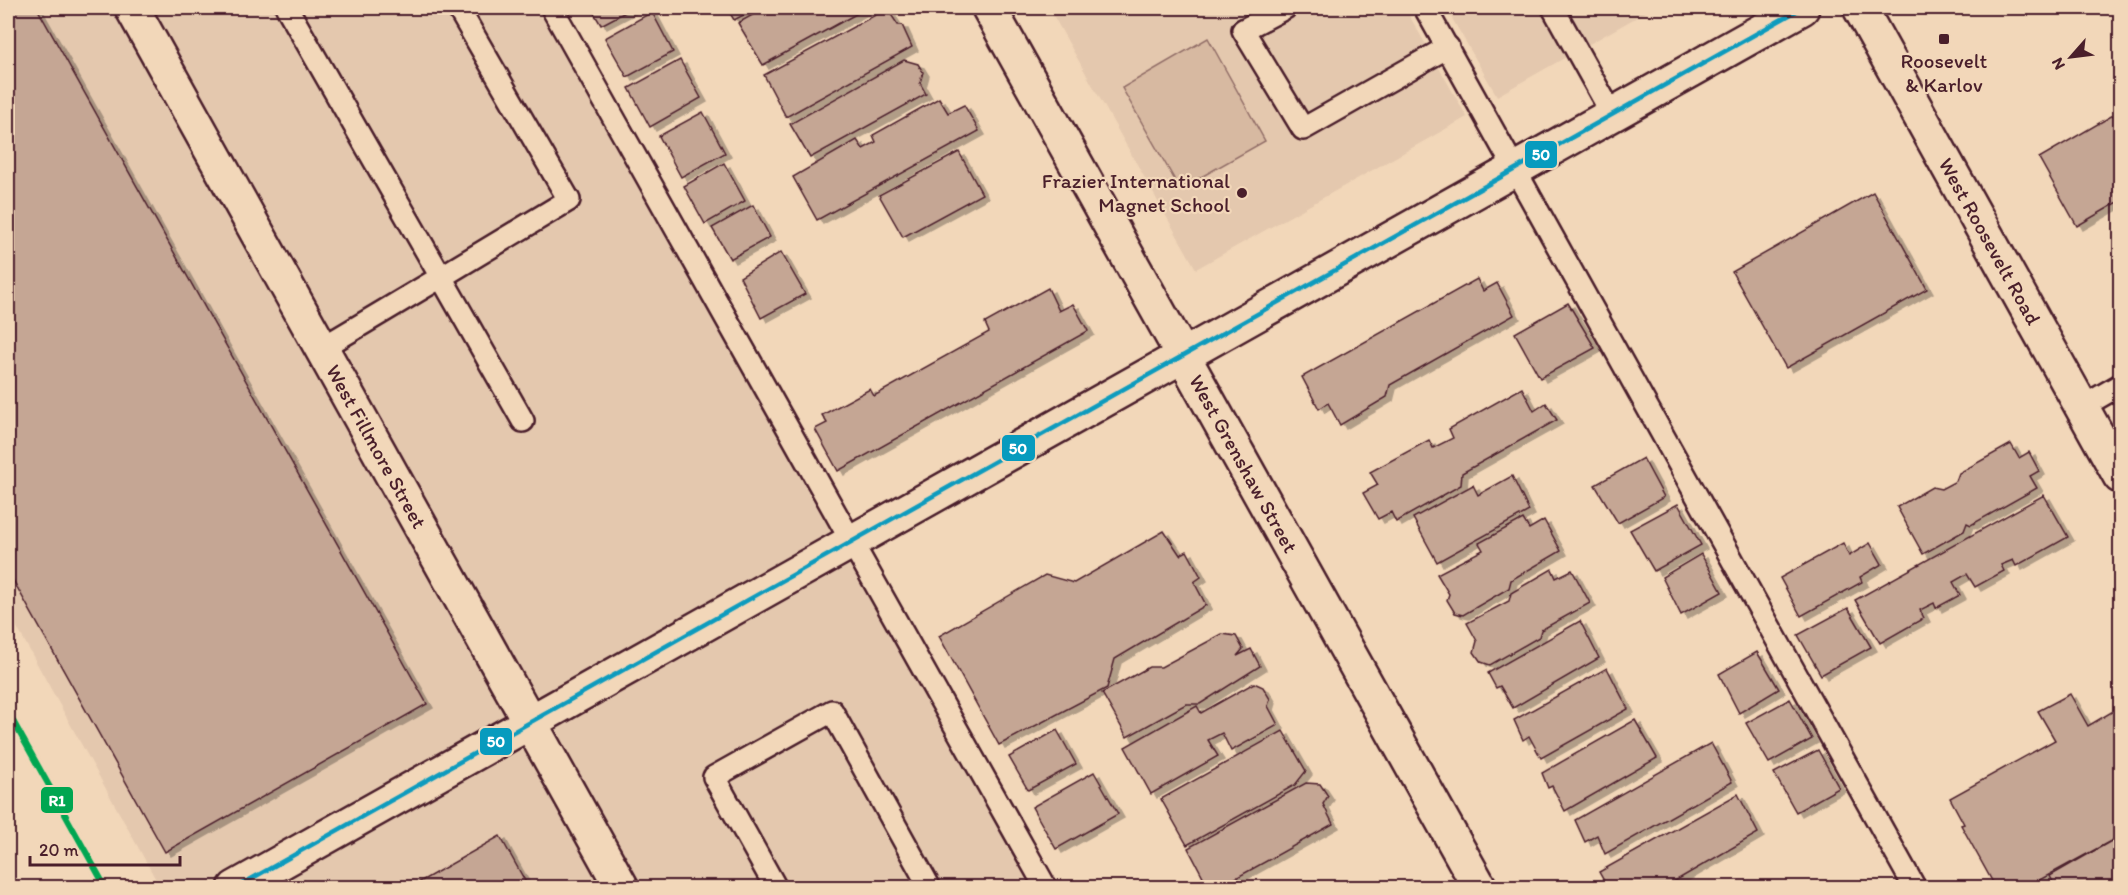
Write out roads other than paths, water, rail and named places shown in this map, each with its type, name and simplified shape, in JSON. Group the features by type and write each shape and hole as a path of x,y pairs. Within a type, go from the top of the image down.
{"street":[{"name":"West Fillmore Street","path":"132,8 622,888"},
{"name":"West Grenshaw Street","path":"989,8 1480,888"},
{"path":"235,888 1802,8"},
{"name":"West Roosevelt Road","path":"1860,8 2121,476"}],"lane":[{"path":"287,8 523,421"},
{"path":"322,348 569,200 458,8"},
{"path":"552,8 1046,888"},
{"path":"1285,8 1243,30 1303,129 1448,47"},
{"path":"1425,8 1915,888"},
{"path":"1553,8 1612,114"},
{"path":"2082,407 2121,385"},
{"path":"776,888 714,777 832,711 930,888"}],"place":[{"name":"Roosevelt & Karlov","path":"1944,39"},
{"name":"Frazier International Magnet School","path":"1242,193"}]}
